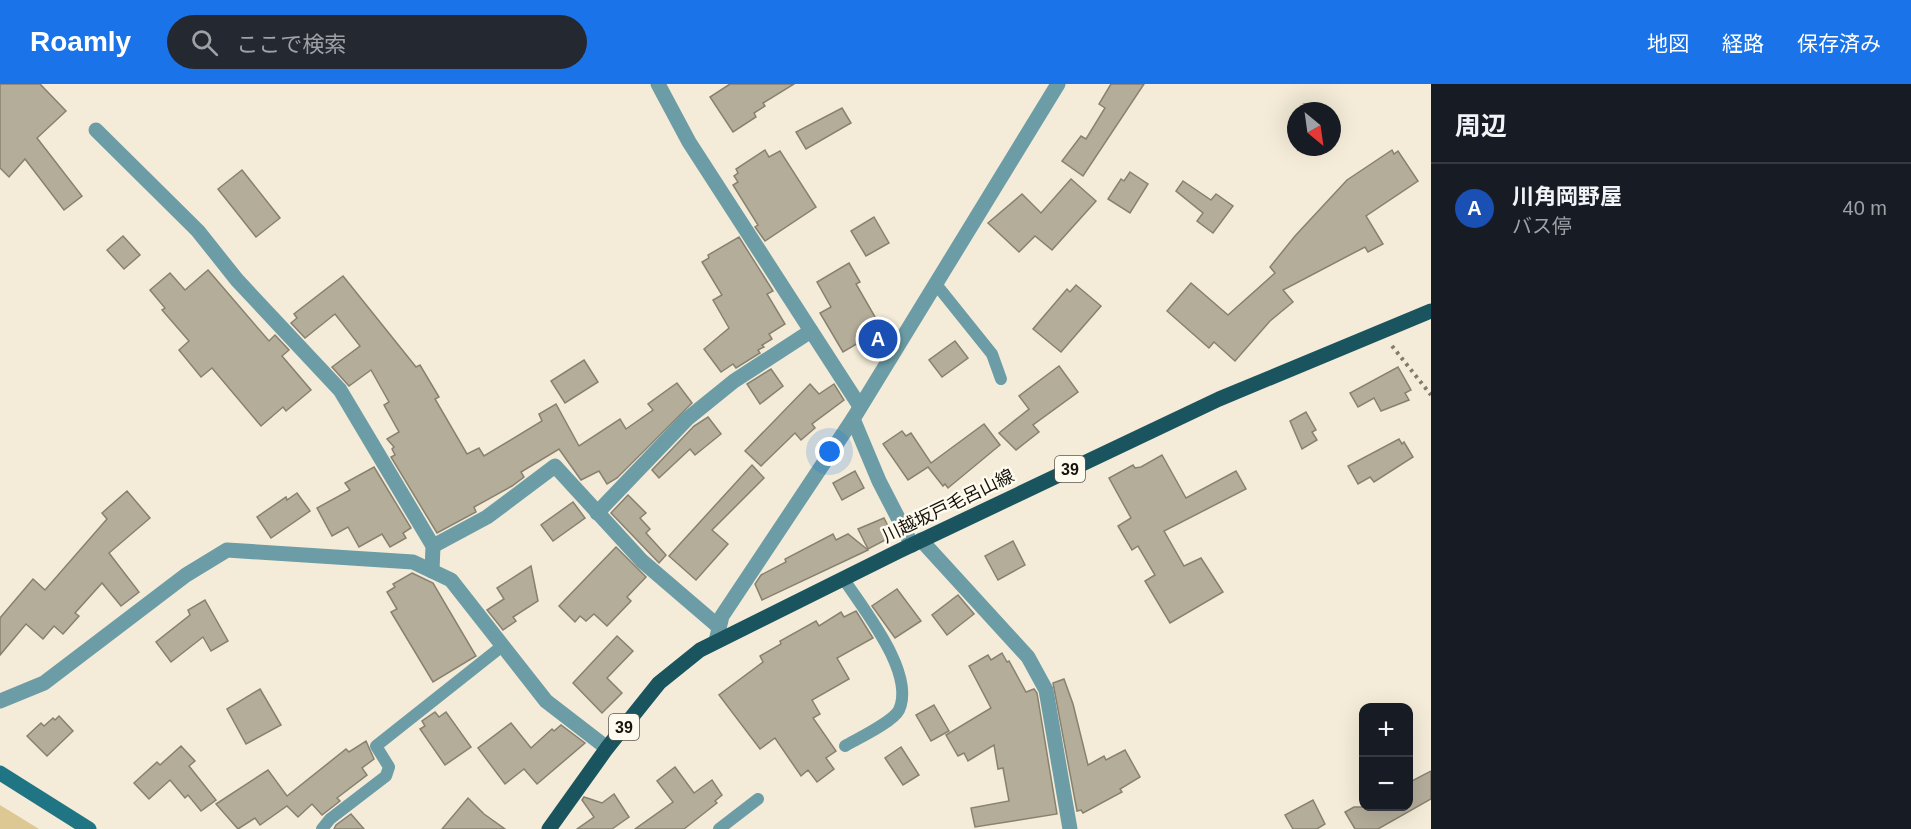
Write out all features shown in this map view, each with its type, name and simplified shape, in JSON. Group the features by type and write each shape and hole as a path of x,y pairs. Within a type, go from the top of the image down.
{"main road":[{"name":"川越坂戸毛呂山線","path":"549,829 607,748 659,683 718,634 843,578 1219,399 1431,311"}],"street":[{"path":"658,84 688,142 811,331 856,412 879,481 917,542 1028,657 1046,690 1070,829"},
{"path":"718,634 722,616 856,412 1058,84"},
{"path":"96,130 198,231 237,280 340,390 433,546 432,571"},
{"path":"597,513 687,419 734,381 811,331"},
{"path":"433,546 487,517 555,466 642,561 718,634"},
{"path":"0,701 44,683 186,575 227,550 412,562 451,580 501,647 546,701 607,748"},
{"path":"0,773 89,829"}],"lane":[{"path":"935,283 992,354 1001,379"},
{"path":"843,578 897,664 903,683 899,710 891,718 845,746"},
{"path":"322,829 330,819 386,776 389,767 376,746 501,647"},
{"path":"719,829 758,799"}],"path":[{"path":"1380,331 1431,395"}],"shaded area":[{"path":"0,805 39,829 0,829"}],"building":[{"path":"0,84 40,84 66,111 37,138 82,196 64,210 25,159 9,177 0,168"},
{"path":"730,84 794,84 763,103 765,106 754,113 756,117 733,132 710,97"},
{"path":"1111,84 1144,84 1083,176 1062,161 1081,136 1086,139 1105,108 1099,104"},
{"path":"842,108 851,123 806,149 796,132"},
{"path":"765,150 769,157 780,151 816,207 765,241 755,227 758,225 733,185 738,182 734,176 738,173 736,169"},
{"path":"1392,150 1394,154 1398,151 1418,181 1366,216 1383,244 1368,252 1365,247 1283,290 1293,302 1270,321 1235,361 1214,342 1209,348 1167,311 1191,283 1228,315 1275,273 1270,267 1295,236 1347,180"},
{"path":"242,170 280,218 256,237 218,189"},
{"path":"1130,172 1148,184 1130,213 1108,199 1121,179 1124,181"},
{"path":"1071,179 1096,201 1052,250 1035,236 1019,252 988,223 1022,194 1041,213"},
{"path":"1183,181 1211,200 1216,194 1233,206 1213,233 1197,221 1203,213 1176,191"},
{"path":"874,217 889,243 866,256 851,231"},
{"path":"123,236 140,255 124,269 107,250"},
{"path":"739,237 773,291 767,294 785,324 769,334 772,339 762,345 764,347 758,350 760,353 736,368 733,364 721,372 704,349 729,328 713,300 722,295 702,262 709,258 708,255"},
{"path":"849,263 860,282 856,284 882,329 843,352 820,313 831,307 817,282"},
{"path":"208,270 269,341 275,335 289,350 282,356 311,390 286,411 283,407 261,426 212,368 201,377 179,350 189,341 162,310 165,308 150,290 170,273 185,290"},
{"path":"343,276 416,367 420,365 439,397 435,399 467,454 479,448 484,456 542,421 539,414 556,404 579,446 620,419 626,429 653,410 648,404 677,383 692,403 617,478 607,484 599,471 581,480 559,449 521,472 524,477 512,486 474,507 476,512 437,533 391,457 395,455 392,449 394,447 387,439 399,432 384,405 389,402 371,370 349,386 332,367 360,346 335,314 305,338 291,323 297,318 294,314"},
{"path":"1076,285 1101,306 1061,352 1033,329 1067,289 1070,292"},
{"path":"955,341 968,358 942,377 929,360"},
{"path":"584,360 598,382 565,403 551,381"},
{"path":"1059,366 1078,392 1033,425 1039,432 1016,450 999,433 1029,409 1019,396"},
{"path":"1398,367 1411,390 1405,393 1409,400 1381,411 1374,398 1358,407 1350,393"},
{"path":"771,369 783,386 760,404 747,384"},
{"path":"810,384 819,394 834,384 844,400 812,424 815,428 801,440 795,433 761,466 745,451"},
{"path":"1306,412 1316,430 1312,432 1317,440 1302,449 1290,421"},
{"path":"708,417 721,434 695,455 690,449 659,478 652,470 694,426"},
{"path":"984,424 1000,445 948,488 945,484 943,486 928,467 908,480 883,444 902,431 906,436 911,433 931,463"},
{"path":"1399,439 1402,444 1404,442 1413,457 1374,482 1370,477 1358,484 1348,466"},
{"path":"1162,455 1186,498 1236,471 1246,489 1164,531 1184,566 1201,558 1223,592 1170,623 1145,581 1155,575 1138,546 1132,550 1118,526 1131,518 1109,478 1133,465 1135,468 1141,467"},
{"path":"752,465 764,478 712,530 728,544 696,580 669,556"},
{"path":"374,467 411,528 403,533 406,538 390,547 382,534 359,547 348,527 332,536 317,508 350,490 345,483"},
{"path":"855,471 864,488 842,500 833,483"},
{"path":"127,491 150,518 109,553 139,592 121,606 102,583 75,613 79,616 63,634 54,626 43,639 26,624 0,655 0,618 33,579 45,590 107,519 102,513"},
{"path":"297,493 310,511 271,538 257,517 286,497 287,500"},
{"path":"628,495 646,513 640,518 650,529 646,533 666,555 659,563 611,513"},
{"path":"573,502 585,518 553,541 541,525"},
{"path":"884,518 893,536 868,549 858,529"},
{"path":"833,534 836,540 848,534 868,550 762,600 755,584 761,575 786,562 785,559"},
{"path":"1013,541 1025,565 998,580 985,556"},
{"path":"616,547 646,577 627,597 631,601 607,626 594,614 586,621 580,616 575,622 559,606"},
{"path":"531,566 538,601 513,617 516,621 503,630 487,610 504,599 497,588"},
{"path":"412,573 433,583 476,656 433,682 391,612 397,609 387,592 395,587 393,584"},
{"path":"897,589 921,621 895,638 872,606"},
{"path":"958,595 974,614 947,635 932,615"},
{"path":"205,600 228,641 211,651 203,637 171,662 156,642 190,615 188,610"},
{"path":"856,611 873,638 837,658 849,679 812,700 820,714 813,718 836,751 826,758 834,769 817,782 808,770 801,776 775,738 760,749 719,695 763,662 760,656 781,644 780,641 816,621 819,626 841,612 844,617"},
{"path":"617,636 633,651 607,678 622,693 602,713 573,683"},
{"path":"1002,653 1026,692 1034,689 1037,693 1057,814 975,827 971,808 1009,801 1003,768 998,769 994,745 968,761 964,753 958,756 946,735 991,708 969,666 988,655 991,660"},
{"path":"1064,679 1073,704 1088,765 1104,756 1106,760 1125,750 1140,777 1120,789 1122,792 1083,813 1081,810 1077,811 1053,683"},
{"path":"260,689 281,725 246,744 227,709"},
{"path":"934,705 949,731 931,741 916,715"},
{"path":"435,712 439,717 446,712 471,747 445,765 420,729 425,726 422,721"},
{"path":"59,716 73,731 47,756 27,736 41,723 44,726"},
{"path":"511,723 531,748 552,729 554,731 561,725 585,743 537,784 524,769 505,784 478,748"},
{"path":"366,741 374,759 362,768 367,775 337,798 340,801 322,815 312,804 298,817 287,806 260,825 255,818 238,829 216,804 268,770 287,796 346,749 349,752"},
{"path":"181,746 195,761 189,766 216,800 201,811 188,795 185,798 170,780 149,799 134,783 157,762 160,765"},
{"path":"901,747 919,775 903,785 885,758"},
{"path":"675,767 694,793 712,780 722,795 715,801 717,803 684,829 635,829 673,802 657,781"},
{"path":"1431,771 1431,799 1413,809 1413,780"},
{"path":"614,794 629,817 612,829 577,829 594,817 582,800 584,797 602,803"},
{"path":"468,798 484,814 505,829 442,829"},
{"path":"1313,800 1325,824 1317,829 1293,829 1285,815"},
{"path":"1359,807 1359,811 1410,811 1378,829 1355,829 1345,812"},
{"path":"351,814 364,829 334,829 336,825"}],"place":[{"name":"川角岡野屋","path":"878,339"}]}
